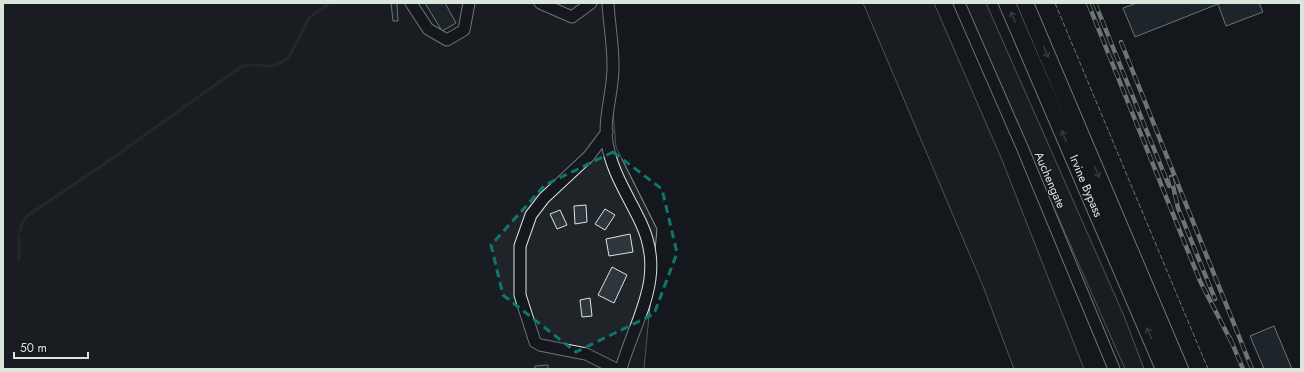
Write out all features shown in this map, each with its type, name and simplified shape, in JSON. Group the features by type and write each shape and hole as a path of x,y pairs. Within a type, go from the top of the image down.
{"highway":[{"name":"Irvine Bypass","path":"1007,3 1164,369"},
{"name":"Irvine Bypass","path":"1026,3 1180,369"}],"street":[{"path":"411,3 428,29 447,40 464,30 469,3"},
{"path":"540,3 572,17 591,3"},
{"path":"608,3 613,64 606,141 611,162 642,225 649,246 650,270 648,294 621,369"},
{"name":"Auchengate","path":"959,3 1022,147 1114,369"},
{"path":"607,132 589,156 544,198 531,215 520,246 519,266 522,306 535,342 540,345 586,354 616,369"}],"highlighted area":[{"path":"613,152 662,189 677,253 654,314 576,352 503,295 491,245 545,185"}],"shaded area":[{"path":"3,3 604,3 616,147 657,229 644,369 3,369"},
{"path":"863,3 934,3 1002,160 1084,369 1014,369 983,286"},
{"path":"964,3 986,3 1124,316 1144,369 1125,369"}],"building":[{"path":"391,3 397,3 398,21 393,21"},
{"path":"425,3 445,3 456,23 442,31"},
{"path":"1137,3 1259,3 1263,12 1226,26 1218,4 1135,37 1123,8"},
{"path":"586,205 587,222 575,224 574,206"},
{"path":"605,209 615,215 605,230 595,224"},
{"path":"560,210 567,225 557,229 550,214"},
{"path":"630,234 633,252 609,256 606,239"},
{"path":"612,267 627,275 614,303 598,295"},
{"path":"590,298 592,316 582,317 580,300"},
{"path":"1274,326 1292,369 1264,369 1250,336"},
{"path":"548,365 548,369 535,369 535,366"}],"waterway":[{"path":"20,231 22,223 27,216 100,167 242,66 271,66 276,65 289,57 309,18 330,3"},
{"path":"19,236 19,243"},
{"path":"19,246 19,259"}],"railway":[{"path":"1088,3 1200,281 1232,343"},
{"path":"1095,3 1169,186"},
{"path":"1121,42 1252,369"},
{"path":"1171,177 1178,208 1215,299"},
{"path":"1230,338 1243,369"}],"fence":[{"path":"1055,3 1208,369"}]}
